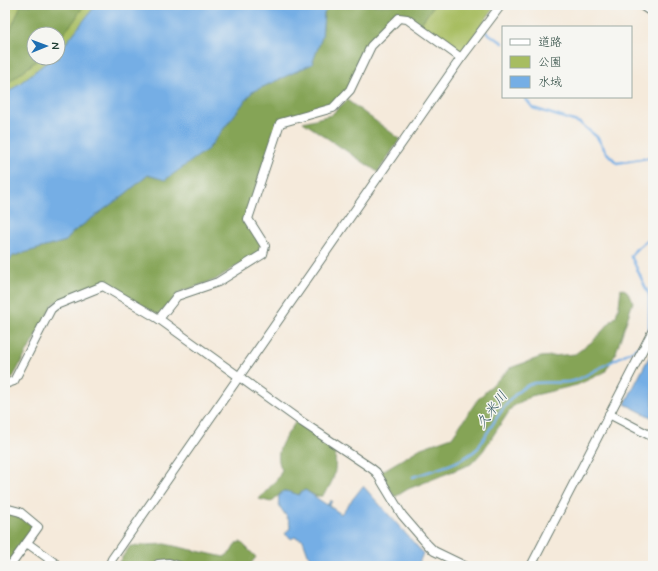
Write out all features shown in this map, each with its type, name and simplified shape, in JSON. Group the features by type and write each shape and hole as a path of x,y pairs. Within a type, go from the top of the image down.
{"street":[{"path":"109,566 112,559 461,58 501,5"},
{"path":"641,5 653,13"},
{"path":"160,319 177,296 218,282 263,254 265,246 248,219 280,123 333,108 350,90 371,46 399,18 407,19 461,58"},
{"path":"5,384 14,381 51,309 56,305 100,286 107,286 160,319 302,422 371,468 376,472 402,515 427,544 434,551 465,566"},
{"path":"531,566 653,330"},
{"path":"609,414 653,437"},
{"path":"5,508 20,512 38,527 10,566 5,565"},
{"path":"27,543 59,566"},
{"path":"158,564 169,563 180,566"}],"green space":[{"path":"5,5 96,5 66,43 66,26 26,26 26,66 42,66 5,95"},
{"path":"21,5 84,5 66,30 66,26 26,26 26,66 30,66 5,85 5,43"},
{"path":"332,5 434,5 420,25 404,14 401,15 370,44 348,89 331,106 278,121 247,216 263,250 215,280 180,292 160,314 156,314 105,282 54,303 12,379 5,381 5,266 13,256 66,241 73,232 125,194 148,175 208,149 252,92 312,64 322,37 324,13"},
{"path":"403,5 496,5 462,52 459,52 401,11"},
{"path":"347,100 400,139 378,172 303,122 331,115"},
{"path":"621,288 627,291 633,302 615,355 605,372 577,385 531,396 512,407 483,451 471,464 408,489 395,497 379,473 421,448 452,437 478,399 510,368 541,357 575,354 593,341 616,316"},
{"path":"296,421 335,450 335,470 333,480 322,496 316,496 305,490 298,495 283,491 271,502 259,499 278,478 282,470 279,463 279,450"},
{"path":"5,511 18,514 34,527 8,564 5,563"},
{"path":"241,542 256,557 249,566 188,566 168,561 157,566 116,566 130,546 165,544 224,557 231,552 236,543"}],"water":[{"path":"96,5 332,5 324,13 322,37 312,64 252,92 208,149 165,180 148,175 125,194 73,232 66,241 13,256 5,266 5,95 42,66 66,66 66,43"},
{"path":"653,349 653,418 625,404"},
{"path":"363,486 423,553 418,566 319,566 308,554 303,540 294,537 292,539 285,534 290,528 290,523 278,501 279,496 283,491 298,495 305,490 327,505 331,500 332,501 329,506 341,514"}],"waterway":[{"path":"486,32 502,42"},
{"path":"525,98 533,108 580,123 597,137 606,152 617,163 653,157"},
{"path":"649,331 649,295 631,256 636,249 653,236"},
{"name":"久米川","path":"413,477 447,466 471,454 478,448 495,420 509,401 525,386 534,383 566,382 577,380 641,346"}]}
